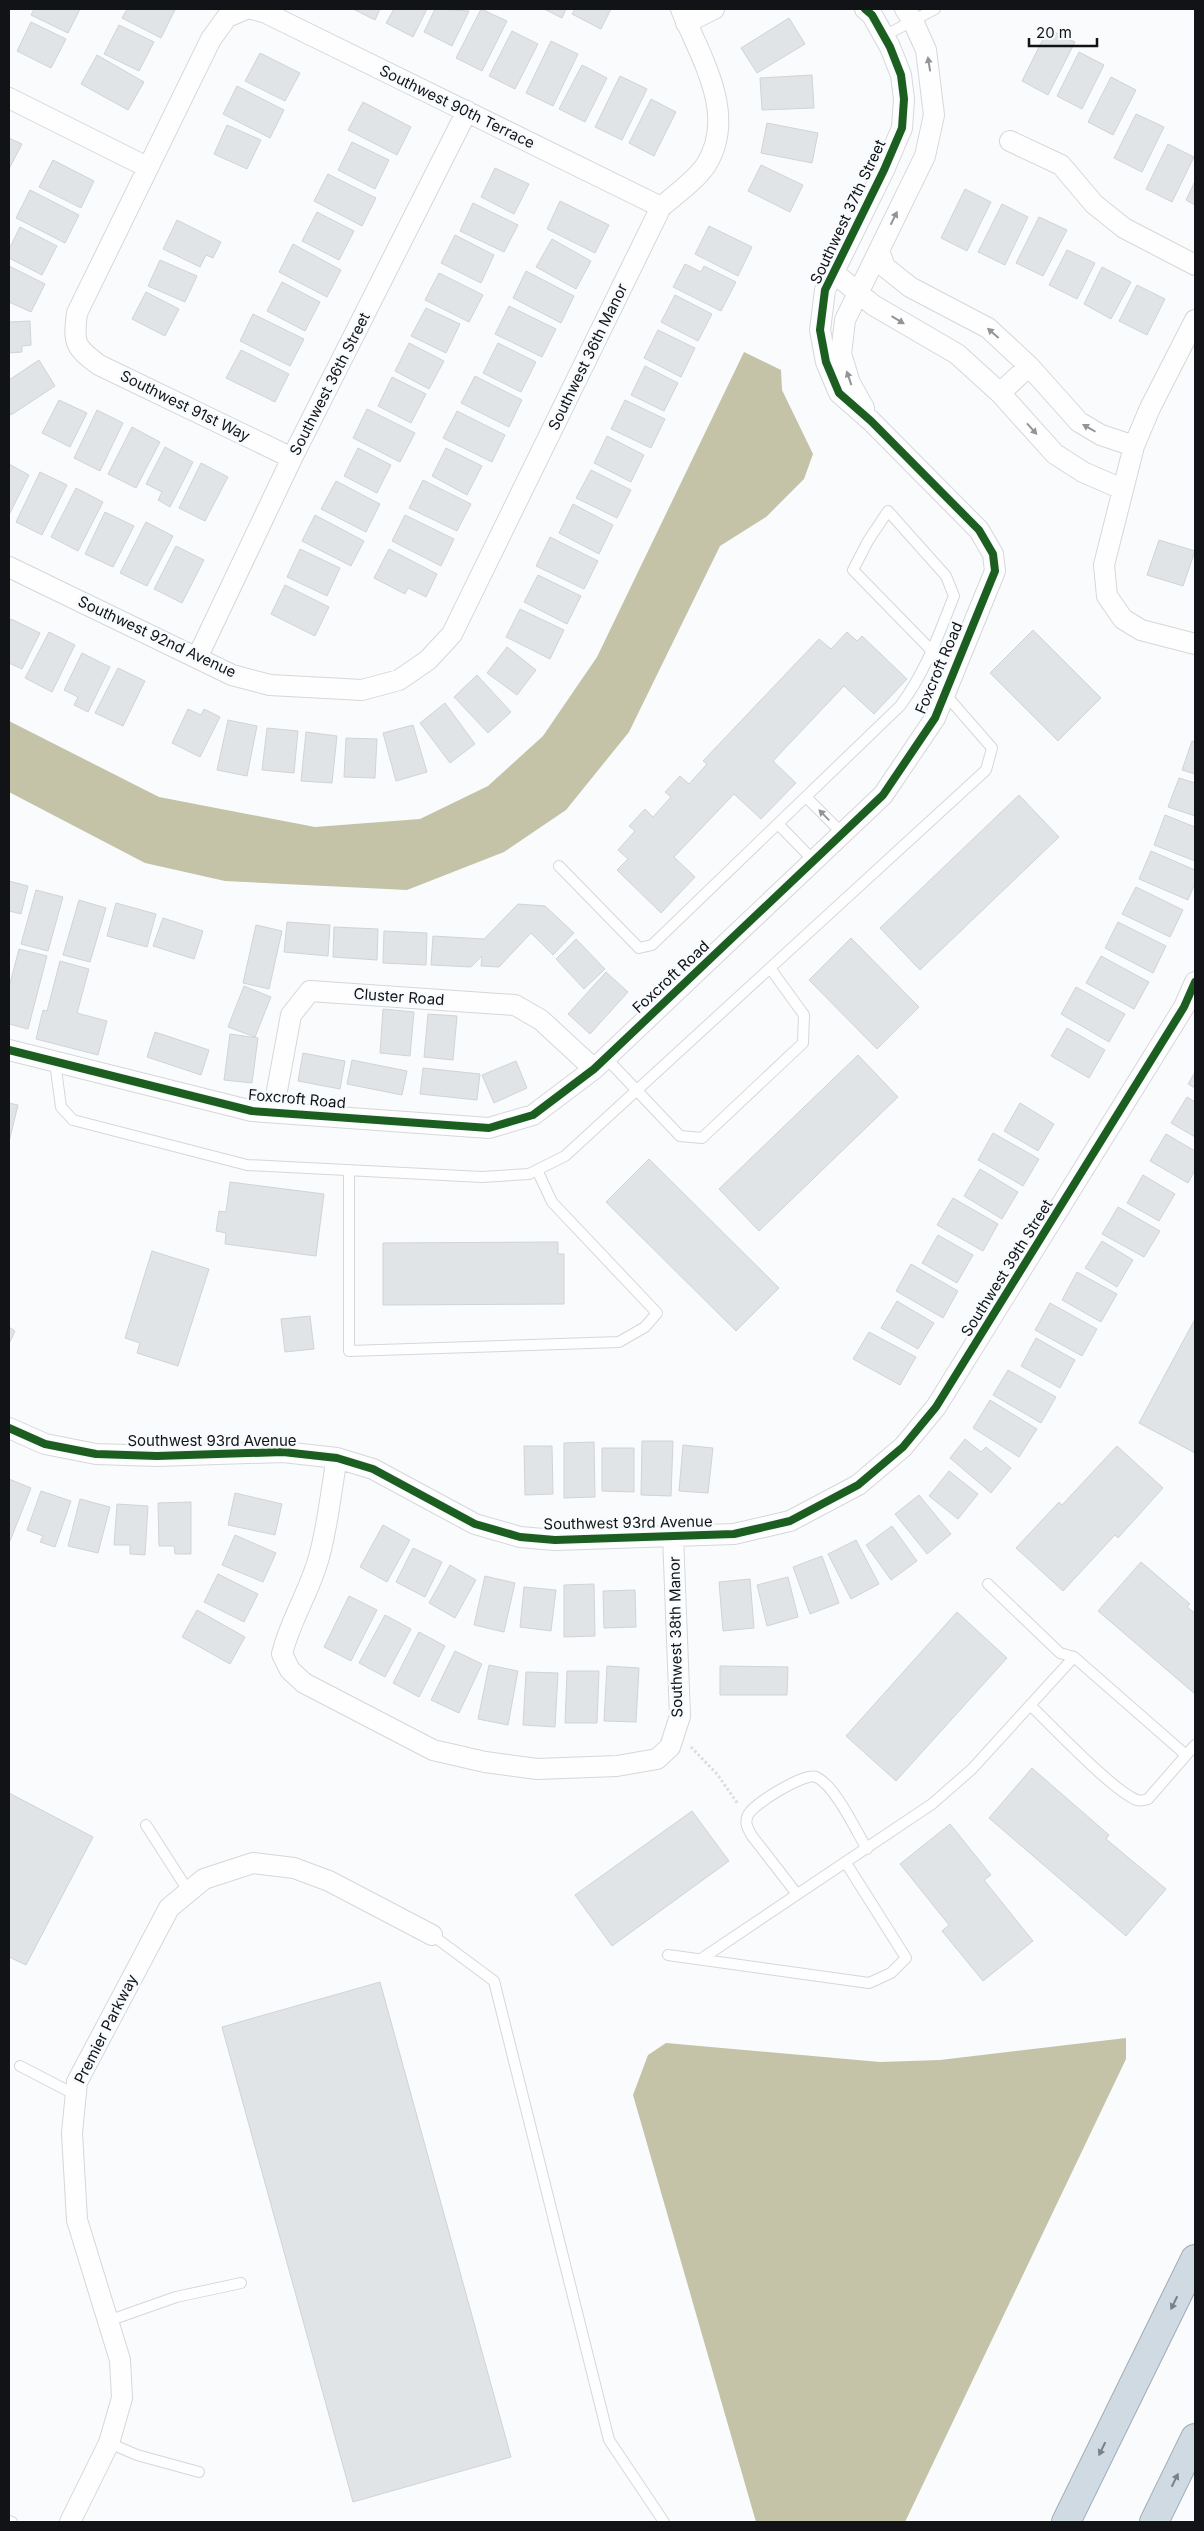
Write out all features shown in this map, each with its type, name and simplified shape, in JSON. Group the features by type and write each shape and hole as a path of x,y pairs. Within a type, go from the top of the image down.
{"highway":[{"path":"1066,2522 1195,2259"},
{"path":"1154,2522 1195,2438"}],"street":[{"path":"9,98 147,167 211,39 228,17 246,9"},
{"name":"Southwest 90th Terrace","path":"252,9 266,13 661,207"},
{"name":"Southwest 36th Manor","path":"399,680 428,660 452,634 661,207 706,165 717,136 719,112 716,92 684,16 714,9"},
{"name":"Southwest 37th Street","path":"865,9 872,15 884,36 901,74 904,99 902,128 884,170 824,290 820,330 826,362 839,394 871,421"},
{"path":"871,421 850,384 841,354 845,320 925,156 934,115 926,50 909,15"},
{"name":"Southwest 36th Street","path":"197,658 292,458 467,112"},
{"path":"1010,141 1061,166 1094,204 1124,228 1195,265"},
{"name":"Southwest 91st Way","path":"147,167 77,313 75,333 79,350 99,365 292,458"},
{"path":"879,251 885,267 910,287 988,328 1029,366 1079,422 1101,435 1134,446"},
{"path":"833,272 873,305 957,354 1000,393 1055,454 1084,472 1122,489"},
{"path":"1195,320 1134,446 1104,565 1107,596 1123,620 1141,630 1195,644"},
{"path":"1000,393 1029,366"},
{"name":"Foxcroft Road","path":"9,1050 252,1111 489,1128 533,1115 600,1064 883,795 935,718 995,571 993,554 979,530 871,421"},
{"name":"Southwest 92nd Avenue","path":"9,567 232,675 270,685 362,690 399,680"},
{"name":"Southwest 39th Street","path":"790,1521 858,1485 903,1447 936,1407 1184,1007 1195,982"},
{"name":"Cluster Road","path":"273,1112 291,1015 310,991 514,1006 541,1020 600,1064"},
{"name":"Southwest 93rd Avenue","path":"9,1428 45,1444 96,1454 157,1456 283,1452 337,1458 373,1469 475,1524 520,1537 555,1540 734,1534 790,1521"},
{"path":"337,1458 319,1557 305,1595 287,1632 282,1654 290,1670 304,1684 434,1750 485,1762 537,1769 617,1766 657,1759 670,1747 674,1737"},
{"name":"Southwest 38th Manor","path":"673,1536 680,1716 674,1737"},
{"name":"Premier Parkway","path":"70,2522 109,2443 122,2398 120,2360 77,2220 72,2133 77,2082 169,1908 204,1879 252,1863 294,1868 329,1881 432,1935"}],"lane":[{"path":"884,36 909,15 935,9"},
{"path":"559,866 639,948 652,945 900,706 916,684 932,651 954,596 946,576 888,511 868,541 853,570 932,651 943,663 955,670"},
{"path":"55,1062 61,1107 72,1120 247,1165 482,1178 529,1174 565,1156 986,770 992,748 945,694"},
{"path":"806,796 842,834"},
{"path":"778,824 814,861"},
{"path":"600,1064 636,1091 680,1136 702,1138 803,1043 804,1015 770,968"},
{"path":"349,1170 349,1351 619,1342 645,1327 657,1313 552,1202 537,1170"},
{"path":"988,1584 1060,1653 1074,1657 1186,1755"},
{"path":"701,1959 932,1804 959,1781 1074,1657"},
{"path":"1030,1705 1098,1769 1138,1801 1148,1799 1195,1745"},
{"path":"797,1894 752,1836 746,1825 747,1817 752,1807 804,1777 815,1776 828,1784 867,1849"},
{"path":"146,1825 189,1892"},
{"path":"668,1954 869,1983 891,1973 906,1958 846,1863"},
{"path":"432,1935 494,1981 609,2440 664,2522"},
{"path":"20,2066 76,2095"},
{"path":"108,2321 176,2297 241,2283"},
{"path":"109,2443 137,2455 199,2472"}],"path":[{"path":"674,1737 692,1748 717,1774 747,1817"}],"shaded area":[{"path":"744,352 781,370 782,390 813,454 804,479 766,517 720,546 629,732 566,810 504,852 407,890 225,881 145,863 9,792 9,721 159,797 315,827 420,819 488,786 543,736 597,657"},
{"path":"1126,2038 1126,2059 905,2522 756,2522 633,2095 648,2055 666,2043 880,2062 940,2060"}],"building":[{"path":"34,9 80,9 68,33 31,15"},
{"path":"127,9 175,10 161,38 122,18"},
{"path":"353,9 380,9 375,20"},
{"path":"394,9 427,9 413,37 386,23"},
{"path":"435,9 469,11 452,46 424,32"},
{"path":"481,9 507,21 482,71 456,58"},
{"path":"544,9 566,9 562,18"},
{"path":"575,9 611,9 601,29 572,14"},
{"path":"789,18 805,44 757,73 741,48"},
{"path":"31,22 66,39 51,68 17,51"},
{"path":"119,25 154,42 139,71 104,54"},
{"path":"1048,29 1075,42 1048,95 1022,81"},
{"path":"512,31 538,44 515,89 489,76"},
{"path":"551,41 578,54 553,106 526,93"},
{"path":"1079,52 1104,65 1082,109 1057,96"},
{"path":"260,53 300,73 285,101 245,81"},
{"path":"97,55 144,82 128,110 81,84"},
{"path":"582,65 607,78 585,122 559,109"},
{"path":"812,75 814,108 762,110 760,78"},
{"path":"620,76 647,89 622,140 595,127"},
{"path":"1111,77 1136,90 1113,135 1088,122"},
{"path":"237,86 284,110 270,138 223,114"},
{"path":"651,99 676,112 654,156 629,143"},
{"path":"363,102 411,127 397,155 348,130"},
{"path":"1136,114 1164,127 1142,172 1114,158"},
{"path":"767,123 818,133 812,163 761,153"},
{"path":"227,125 261,140 247,169 214,154"},
{"path":"9,138 22,144 9,169"},
{"path":"352,142 389,160 375,189 338,170"},
{"path":"1168,144 1194,157 1172,202 1146,189"},
{"path":"53,160 94,181 81,208 39,187"},
{"path":"761,165 803,185 790,212 748,191"},
{"path":"495,168 529,184 514,214 481,197"},
{"path":"328,174 376,198 362,226 314,201"},
{"path":"1195,181 1195,205 1186,200"},
{"path":"965,189 991,202 967,251 941,238"},
{"path":"30,190 79,215 65,243 16,218"},
{"path":"560,201 609,225 595,253 547,229"},
{"path":"473,203 518,225 504,252 460,231"},
{"path":"1002,204 1028,217 1005,265 978,252"},
{"path":"317,212 354,231 339,260 302,241"},
{"path":"1039,217 1067,230 1043,276 1016,263"},
{"path":"177,220 221,242 213,258 206,255 200,267 163,249"},
{"path":"709,226 752,247 738,276 695,254"},
{"path":"20,227 57,246 42,275 9,258 9,249"},
{"path":"455,235 494,255 481,283 441,263"},
{"path":"552,239 591,261 576,289 536,267"},
{"path":"293,244 341,270 327,297 279,272"},
{"path":"1067,250 1095,263 1077,299 1049,285"},
{"path":"160,260 197,276 185,302 148,286"},
{"path":"685,264 701,272 704,266 736,282 721,311 673,287"},
{"path":"9,266 45,284 31,312 9,302"},
{"path":"1102,267 1131,282 1111,319 1084,304"},
{"path":"526,271 574,296 561,323 513,298"},
{"path":"439,273 483,295 469,322 425,300"},
{"path":"282,282 320,302 305,331 267,311"},
{"path":"1137,285 1165,299 1147,335 1119,321"},
{"path":"146,292 179,309 165,336 132,319"},
{"path":"675,295 712,314 698,341 661,322"},
{"path":"509,306 556,329 542,357 495,334"},
{"path":"426,308 460,324 446,353 411,336"},
{"path":"253,314 304,339 290,366 240,341"},
{"path":"30,321 31,345 22,346 22,352 9,353 9,322"},
{"path":"658,330 695,348 681,377 644,358"},
{"path":"409,343 444,361 429,389 395,371"},
{"path":"498,343 536,362 521,392 483,373"},
{"path":"241,350 289,374 275,402 226,378"},
{"path":"39,360 55,386 11,415 9,412 9,380"},
{"path":"645,366 678,383 664,411 631,395"},
{"path":"475,376 522,400 509,427 461,403"},
{"path":"392,377 426,394 411,423 378,406"},
{"path":"59,400 87,413 70,447 42,433"},
{"path":"625,400 665,419 651,448 611,429"},
{"path":"367,409 415,433 400,462 353,438"},
{"path":"97,410 123,423 100,471 74,458"},
{"path":"457,411 505,435 492,462 443,438"},
{"path":"132,427 160,442 136,488 108,474"},
{"path":"607,436 644,455 631,482 594,463"},
{"path":"165,447 193,462 170,507 158,500 162,492 146,484"},
{"path":"358,448 391,465 377,493 344,476"},
{"path":"446,448 482,466 467,495 432,476"},
{"path":"201,463 228,477 205,521 179,508"},
{"path":"9,464 29,475 9,515"},
{"path":"591,470 631,490 617,518 576,498"},
{"path":"40,472 67,485 42,535 16,522"},
{"path":"423,480 471,504 457,531 409,508"},
{"path":"336,481 380,504 366,532 321,509"},
{"path":"76,488 103,502 78,551 51,537"},
{"path":"573,504 613,525 599,554 559,533"},
{"path":"105,512 134,526 113,567 85,554"},
{"path":"315,515 364,541 351,566 302,541"},
{"path":"405,515 454,539 441,566 392,541"},
{"path":"146,522 173,536 147,586 120,573"},
{"path":"550,537 598,561 584,589 536,566"},
{"path":"1159,540 1195,551 1183,586 1147,575"},
{"path":"176,546 204,560 182,603 154,589"},
{"path":"300,549 340,568 327,596 287,577"},
{"path":"389,549 437,574 426,597 408,588 405,594 374,578"},
{"path":"538,575 581,596 567,624 524,602"},
{"path":"285,585 329,607 315,636 271,614"},
{"path":"520,609 564,630 550,659 506,637"},
{"path":"11,619 40,633 22,669 9,663 9,624"},
{"path":"1033,630 1101,698 1058,741 990,673"},
{"path":"49,632 75,645 52,692 25,678"},
{"path":"847,632 857,641 862,636 907,679 874,714 844,686 773,761 796,783 761,819 734,794 674,857 695,877 661,913 617,870 628,859 618,850 635,831 629,826 645,809 653,817 671,797 665,792 680,776 689,784 707,764 703,761 819,639 831,649"},
{"path":"507,647 536,670 517,695 487,673"},
{"path":"82,653 110,667 88,712 74,705 78,697 64,690"},
{"path":"118,668 145,681 123,726 95,713"},
{"path":"477,675 511,712 488,733 454,697"},
{"path":"445,703 475,744 450,763 420,723"},
{"path":"188,709 201,715 204,709 220,717 200,757 172,743"},
{"path":"228,720 257,726 247,776 217,770"},
{"path":"413,725 427,772 396,781 383,733"},
{"path":"267,728 298,731 294,773 262,770"},
{"path":"306,732 337,736 332,783 301,781"},
{"path":"346,738 377,739 375,778 344,777"},
{"path":"1192,741 1195,742 1195,774 1182,770"},
{"path":"1179,778 1195,783 1195,816 1168,807"},
{"path":"1019,795 1059,837 920,970 880,928"},
{"path":"1165,815 1195,827 1195,861 1154,845"},
{"path":"1151,851 1195,870 1195,883 1188,900 1139,879"},
{"path":"9,881 28,886 21,914 9,911"},
{"path":"1136,887 1183,910 1170,937 1122,914"},
{"path":"36,890 63,897 48,951 21,944"},
{"path":"79,900 106,908 90,962 63,955"},
{"path":"116,903 156,914 147,947 107,936"},
{"path":"518,904 545,906 574,933 553,955 531,933 499,967 481,966 482,956 471,967 431,965 433,936 484,939"},
{"path":"163,918 203,931 194,959 153,946"},
{"path":"287,922 330,925 328,956 284,952"},
{"path":"1118,922 1166,946 1153,973 1105,948"},
{"path":"256,925 282,931 269,989 243,983"},
{"path":"334,927 378,929 377,960 333,957"},
{"path":"384,931 427,933 426,965 383,963"},
{"path":"851,938 919,1007 877,1049 809,980"},
{"path":"576,939 605,969 584,989 556,959"},
{"path":"19,949 47,956 28,1029 9,1024 9,987"},
{"path":"1101,956 1149,982 1134,1009 1086,983"},
{"path":"60,961 89,969 77,1013 107,1021 98,1055 36,1039 43,1010 47,1011"},
{"path":"606,972 628,992 590,1034 568,1014"},
{"path":"244,986 271,997 255,1037 228,1027"},
{"path":"1076,987 1125,1014 1109,1042 1061,1014"},
{"path":"383,1009 414,1012 410,1056 380,1053"},
{"path":"428,1014 457,1016 453,1060 424,1057"},
{"path":"1067,1028 1105,1050 1089,1078 1051,1056"},
{"path":"155,1032 209,1050 201,1075 147,1057"},
{"path":"230,1034 258,1038 252,1083 224,1080"},
{"path":"303,1053 345,1061 340,1089 298,1081"},
{"path":"858,1055 898,1097 759,1231 719,1189"},
{"path":"352,1060 407,1071 402,1095 347,1084"},
{"path":"516,1061 527,1088 494,1103 482,1075"},
{"path":"423,1068 480,1074 477,1100 420,1094"},
{"path":"1195,1072 1195,1088 1188,1084"},
{"path":"1187,1097 1195,1102 1195,1137 1171,1123"},
{"path":"9,1103 18,1105 9,1142"},
{"path":"1020,1103 1054,1124 1038,1151 1004,1131"},
{"path":"993,1133 1039,1159 1023,1186 978,1160"},
{"path":"1166,1134 1195,1151 1195,1170 1188,1183 1150,1161"},
{"path":"649,1159 779,1288 736,1331 606,1202"},
{"path":"980,1169 1018,1192 1002,1219 964,1196"},
{"path":"1143,1175 1175,1194 1159,1221 1127,1203"},
{"path":"230,1182 324,1194 316,1256 225,1244 226,1233 216,1231 219,1211 226,1212"},
{"path":"953,1198 998,1224 983,1251 937,1225"},
{"path":"1118,1207 1160,1231 1144,1257 1102,1234"},
{"path":"938,1235 973,1255 957,1283 922,1263"},
{"path":"1102,1241 1133,1260 1117,1287 1085,1268"},
{"path":"558,1242 558,1254 564,1254 564,1304 383,1305 383,1243"},
{"path":"152,1251 209,1269 178,1366 137,1353 140,1343 125,1338"},
{"path":"911,1264 958,1291 943,1318 896,1291"},
{"path":"1077,1272 1117,1294 1101,1322 1062,1300"},
{"path":"897,1301 934,1323 918,1349 881,1328"},
{"path":"1050,1303 1097,1329 1082,1356 1035,1330"},
{"path":"310,1316 314,1349 285,1352 281,1319"},
{"path":"1195,1319 1195,1453 1139,1423"},
{"path":"9,1327 15,1331 9,1344"},
{"path":"869,1332 916,1357 900,1385 853,1359"},
{"path":"1036,1338 1075,1360 1060,1388 1021,1366"},
{"path":"1008,1370 1056,1397 1041,1423 993,1395"},
{"path":"990,1400 1037,1429 1019,1457 973,1428"},
{"path":"965,1439 981,1452 986,1447 1011,1468 991,1493 950,1458"},
{"path":"642,1441 673,1441 671,1496 641,1495"},
{"path":"594,1442 595,1497 564,1498 564,1443"},
{"path":"683,1445 713,1448 708,1493 679,1491"},
{"path":"524,1446 552,1446 553,1494 525,1495"},
{"path":"1117,1446 1163,1488 1118,1538 1115,1535 1063,1591 1016,1548 1059,1502 1062,1505"},
{"path":"602,1448 634,1448 634,1492 602,1491"},
{"path":"949,1471 978,1494 958,1519 929,1496"},
{"path":"9,1479 31,1488 10,1541 9,1541"},
{"path":"41,1491 71,1501 55,1547 40,1542 43,1536 27,1530"},
{"path":"235,1493 282,1504 275,1535 228,1525"},
{"path":"919,1495 951,1534 927,1554 895,1514"},
{"path":"80,1499 110,1507 98,1553 68,1546"},
{"path":"191,1502 191,1554 175,1554 174,1546 159,1546 158,1503"},
{"path":"117,1504 148,1506 145,1555 130,1554 130,1545 114,1545"},
{"path":"383,1525 410,1540 387,1582 360,1567"},
{"path":"892,1526 917,1561 891,1580 866,1545"},
{"path":"235,1535 276,1553 263,1582 222,1565"},
{"path":"856,1540 879,1584 851,1599 828,1554"},
{"path":"413,1548 442,1562 425,1597 396,1582"},
{"path":"822,1556 839,1603 810,1614 793,1567"},
{"path":"1141,1562 1190,1604 1187,1607 1195,1613 1195,1694 1098,1611"},
{"path":"450,1565 476,1580 455,1618 429,1603"},
{"path":"218,1574 258,1594 244,1622 204,1602"},
{"path":"485,1576 515,1583 504,1632 474,1625"},
{"path":"788,1577 798,1617 767,1626 757,1585"},
{"path":"750,1579 754,1628 723,1631 719,1582"},
{"path":"594,1584 595,1636 564,1637 564,1585"},
{"path":"524,1587 556,1590 551,1631 520,1627"},
{"path":"635,1590 636,1627 604,1628 603,1591"},
{"path":"349,1596 377,1610 351,1661 324,1647"},
{"path":"197,1610 245,1637 230,1664 182,1637"},
{"path":"957,1612 1007,1658 896,1781 846,1736"},
{"path":"385,1615 411,1629 385,1677 359,1663"},
{"path":"419,1632 445,1646 419,1697 393,1683"},
{"path":"455,1651 482,1664 459,1713 431,1700"},
{"path":"489,1665 518,1671 508,1725 478,1719"},
{"path":"607,1666 639,1668 636,1722 604,1721"},
{"path":"720,1666 788,1667 787,1695 720,1695"},
{"path":"567,1671 599,1671 597,1723 565,1723"},
{"path":"526,1672 558,1673 555,1727 523,1725"},
{"path":"1032,1768 1109,1835 1106,1839 1166,1889 1126,1936 989,1818"},
{"path":"9,1793 93,1837 26,1965 9,1957"},
{"path":"692,1811 729,1861 612,1946 575,1895"},
{"path":"950,1824 991,1875 984,1880 1033,1941 983,1981 942,1931 949,1925 900,1864"},
{"path":"380,1982 511,2457 353,2502 222,2027"}],"cycle path":[{"path":"9,1050 252,1111 489,1128 533,1115 594,1069 883,795 935,718 995,571 993,554 979,530 871,421 839,393 826,362 820,330 825,290 884,170 902,128 904,99 901,75 890,47 872,15 865,9"},
{"path":"9,1428 45,1444 96,1454 157,1456 283,1452 337,1458 373,1469 475,1524 520,1537 555,1540 734,1534 790,1521 858,1485 903,1447 936,1407 1184,1007 1195,982"}]}
